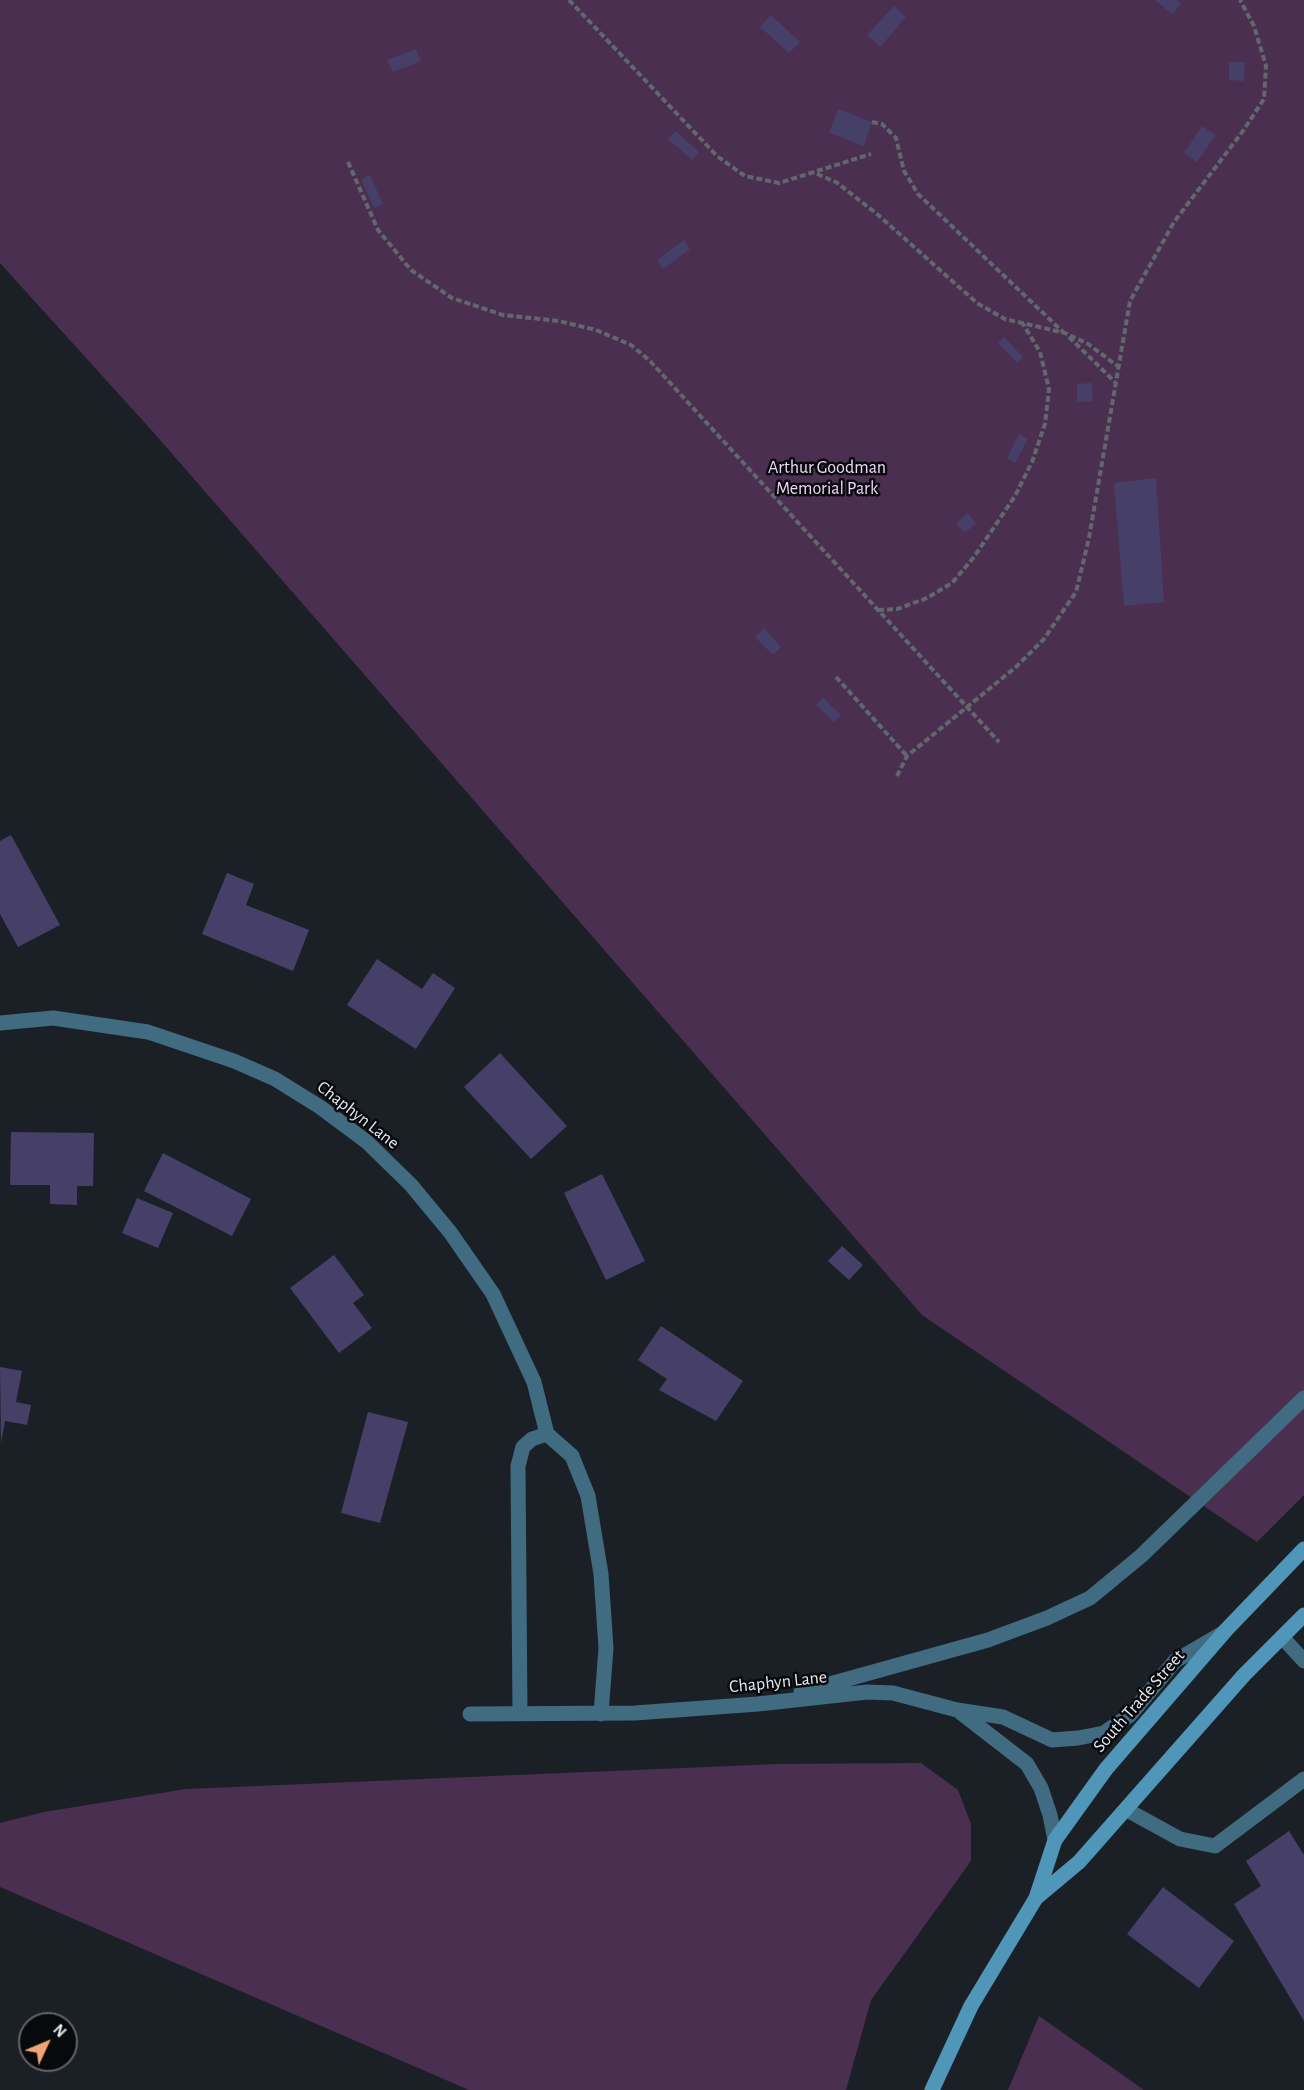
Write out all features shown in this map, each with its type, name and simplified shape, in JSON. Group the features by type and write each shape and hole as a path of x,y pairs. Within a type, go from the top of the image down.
{"main road":[{"name":"South Trade Street","path":"932,2090 971,2006 1036,1898 1055,1840 1106,1769 1226,1630 1304,1549"},
{"name":"South Trade Street","path":"1036,1898 1079,1862 1244,1675 1304,1615"}],"street":[{"name":"Chaphyn Lane","path":"0,1023 53,1018 148,1032 234,1061 275,1079 320,1107 367,1142 411,1185 456,1241 493,1294 534,1382 546,1434"},
{"path":"758,1704 988,1640 1047,1618 1090,1598 1141,1556 1304,1398"},
{"path":"520,1713 518,1466 523,1447 532,1439 546,1434 572,1456 588,1496 601,1574 606,1648 601,1714"},
{"name":"Chaphyn Lane","path":"470,1714 601,1714 758,1704 876,1693 915,1698 957,1710 1003,1717 1052,1740 1104,1733 1130,1715 1176,1661 1226,1630"},
{"path":"1282,1637 1304,1661"},
{"name":"Chaphyn Lane","path":"957,1710 1027,1764 1041,1788 1055,1840"},
{"path":"1126,1810 1180,1839 1215,1846 1304,1779"}],"path":[{"path":"569,0 717,156 745,176 779,183 871,154"},
{"path":"897,776 907,756 1017,667 1044,639 1077,592 1130,301 1174,222 1243,131 1264,99 1266,66 1254,26 1240,0"},
{"path":"872,122 882,124 896,138 904,171 918,194 1116,382"},
{"path":"348,162 378,230 411,270 452,298 503,315 559,321 596,330 630,345 650,360 999,742"},
{"path":"816,173 836,182 877,214 977,303 1005,319 1065,333 1088,344 1119,367"},
{"path":"878,610 897,609 927,598 952,583 974,557 1015,496 1032,462 1045,424 1049,389 1040,352 1023,324"},
{"path":"836,677 907,756"}],"green space":[{"name":"Arthur Goodman Memorial Park","path":"0,0 1304,0 1304,1495 1257,1542 922,1315 154,433 0,263"},
{"path":"921,1763 958,1790 971,1824 971,1861 871,2000 846,2090 469,2090 0,1887 0,1823 44,1812 186,1789 777,1764"},
{"path":"1039,2016 1144,2090 1008,2090"}],"building":[{"path":"1155,0 1177,0 1181,4 1172,14"},
{"path":"894,6 906,17 880,47 867,35"},
{"path":"771,15 800,42 789,53 760,27"},
{"path":"416,49 421,61 393,72 387,60"},
{"path":"1229,62 1245,62 1244,81 1229,80"},
{"path":"838,109 872,122 864,146 829,133"},
{"path":"1202,126 1216,135 1197,162 1184,153"},
{"path":"676,131 699,152 692,160 668,139"},
{"path":"370,175 383,204 374,208 361,179"},
{"path":"684,240 690,249 663,269 657,260"},
{"path":"1004,337 1023,357 1017,363 998,343"},
{"path":"1092,383 1093,401 1077,402 1077,384"},
{"path":"1019,434 1028,439 1015,463 1007,458"},
{"path":"1156,478 1164,602 1124,606 1114,483"},
{"path":"967,513 976,523 965,533 956,524"},
{"path":"764,628 781,647 773,655 755,637"},
{"path":"823,698 841,715 834,722 816,705"},
{"path":"11,835 60,925 18,947 0,914 0,841"},
{"path":"227,873 254,884 246,905 309,930 293,971 202,934"},
{"path":"377,959 422,989 433,973 455,988 416,1049 347,1005"},
{"path":"500,1053 567,1126 531,1159 464,1087"},
{"path":"11,1132 94,1133 93,1186 77,1186 77,1205 50,1204 50,1185 10,1185"},
{"path":"163,1153 251,1199 232,1236 144,1191"},
{"path":"602,1174 645,1261 606,1280 564,1193"},
{"path":"137,1198 173,1213 158,1248 122,1233"},
{"path":"842,1246 863,1265 849,1280 828,1261"},
{"path":"334,1255 364,1295 353,1303 372,1328 339,1353 290,1288"},
{"path":"661,1326 743,1381 716,1421 659,1390 667,1379 638,1360"},
{"path":"0,1367 22,1371 16,1402 31,1405 27,1425 5,1421 1,1443"},
{"path":"368,1412 408,1422 380,1523 341,1513"},
{"path":"1289,1831 1304,1855 1304,2021 1234,1904 1261,1886 1246,1861"},
{"path":"1163,1887 1234,1941 1199,1988 1127,1934"}]}
